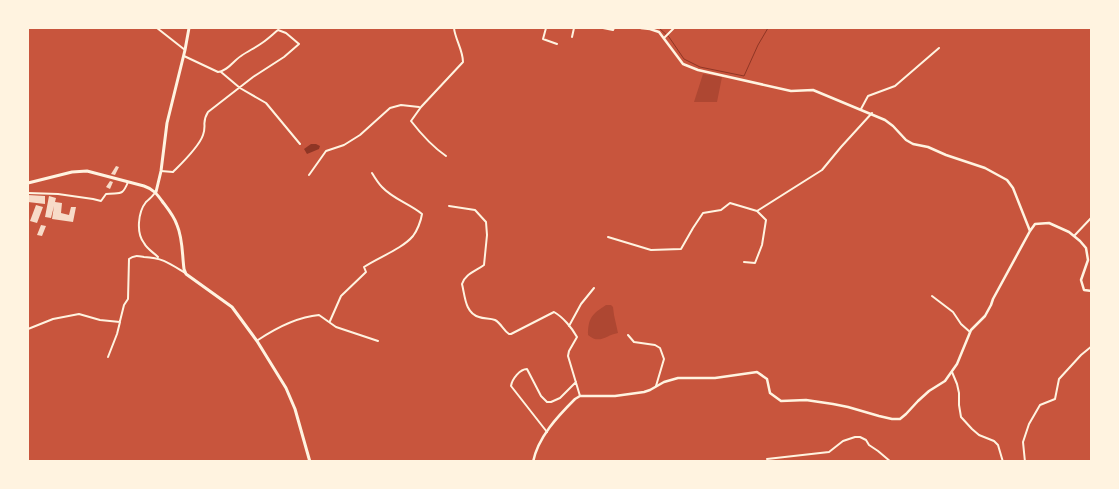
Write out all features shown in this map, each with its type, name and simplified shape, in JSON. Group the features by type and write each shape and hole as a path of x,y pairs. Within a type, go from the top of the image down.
{"main road":[{"path":"156,192 161,171 167,123 189,28"},
{"path":"28,183 72,172 87,171 151,188 156,192 178,225 184,269 187,274 232,307 257,340 286,388 295,409 310,462"}],"street":[{"path":"157,28 185,50"},
{"path":"446,156 411,121 421,107 463,62 464,58 459,48 454,28"},
{"path":"546,28 543,39 557,44"},
{"path":"572,37 574,28"},
{"path":"603,28 613,30 614,28"},
{"path":"641,28 659,32 683,64 698,70 791,91 813,90 885,120 906,140 913,144 928,147 985,168 1007,180 1013,188 1030,231"},
{"path":"664,38 674,28"},
{"path":"161,171 171,172 176,169 197,146 203,137 204,118 208,112 299,44 286,33 278,30 262,43 238,57 221,72"},
{"path":"860,110 868,96 895,86 939,48"},
{"path":"184,56 221,72 240,88 266,103 300,144"},
{"path":"309,175 326,151 344,145 360,135 390,108 401,105 421,107"},
{"path":"757,211 822,170 872,114"},
{"path":"330,321 341,296 366,272 364,267 403,245 414,236 421,218 422,214 382,187 372,173"},
{"path":"28,193 58,194 101,201 106,194 120,194 124,192 128,182"},
{"path":"156,192 146,202 141,213 139,223 143,243 160,258 187,274"},
{"path":"608,237 651,250 681,249 703,213 721,210 730,202 757,211 766,220 762,246 755,262 744,262"},
{"path":"449,206 475,210 486,222 488,235 484,265 463,280 462,284 468,309 478,317 494,320 509,334 554,312 558,314 577,337 568,356 580,396"},
{"path":"1074,236 1092,217"},
{"path":"533,462 537,447 547,432 568,405 580,396 615,396 644,392 664,382 678,378 715,378 757,372 767,379 770,393 781,401 806,400 833,404 892,419 900,419 952,372 970,332 985,316 1035,224 1049,223 1070,232 1080,240 1086,248 1088,260 1081,280 1084,290 1092,291"},
{"path":"108,357 117,334 124,305 128,299 129,258 136,256 160,258"},
{"path":"569,326 581,304 594,288"},
{"path":"932,296 953,312 961,324 970,332"},
{"path":"28,328 53,319 79,314 100,320 120,322"},
{"path":"257,340 291,322 319,315 336,327 378,341"},
{"path":"628,335 634,342 654,345 660,348 664,359 656,386"},
{"path":"1024,462 1022,442 1029,424 1040,405 1055,399 1059,379 1092,346"},
{"path":"547,432 511,386 512,382 521,370 527,369 541,396 548,402 552,402 560,398 576,382"},
{"path":"952,372 957,384 959,394 958,405 961,417 979,435 994,441 998,446 1003,462"},
{"path":"767,459 829,452 843,441 855,436 866,440 869,445 878,450 890,462"}],"shaded area":[{"path":"703,74 722,77 717,102 694,102"},
{"path":"311,144 320,146 319,149 307,154 304,149"},
{"path":"606,305 613,307 618,333 600,339 592,338 588,335 590,320 597,311"}],"building":[{"path":"116,166 119,167 115,175 111,174"},
{"path":"110,181 113,182 110,189 106,187"},
{"path":"28,195 45,196 45,204 28,202"},
{"path":"49,196 56,198 55,202 62,203 61,213 69,215 71,207 76,207 73,222 52,219 54,206 51,218 45,217"},
{"path":"36,205 43,207 37,223 30,221"},
{"path":"41,225 46,226 42,236 37,235"}],"waterway":[{"path":"659,28 669,37 684,59 700,67 744,76 768,28"}]}
